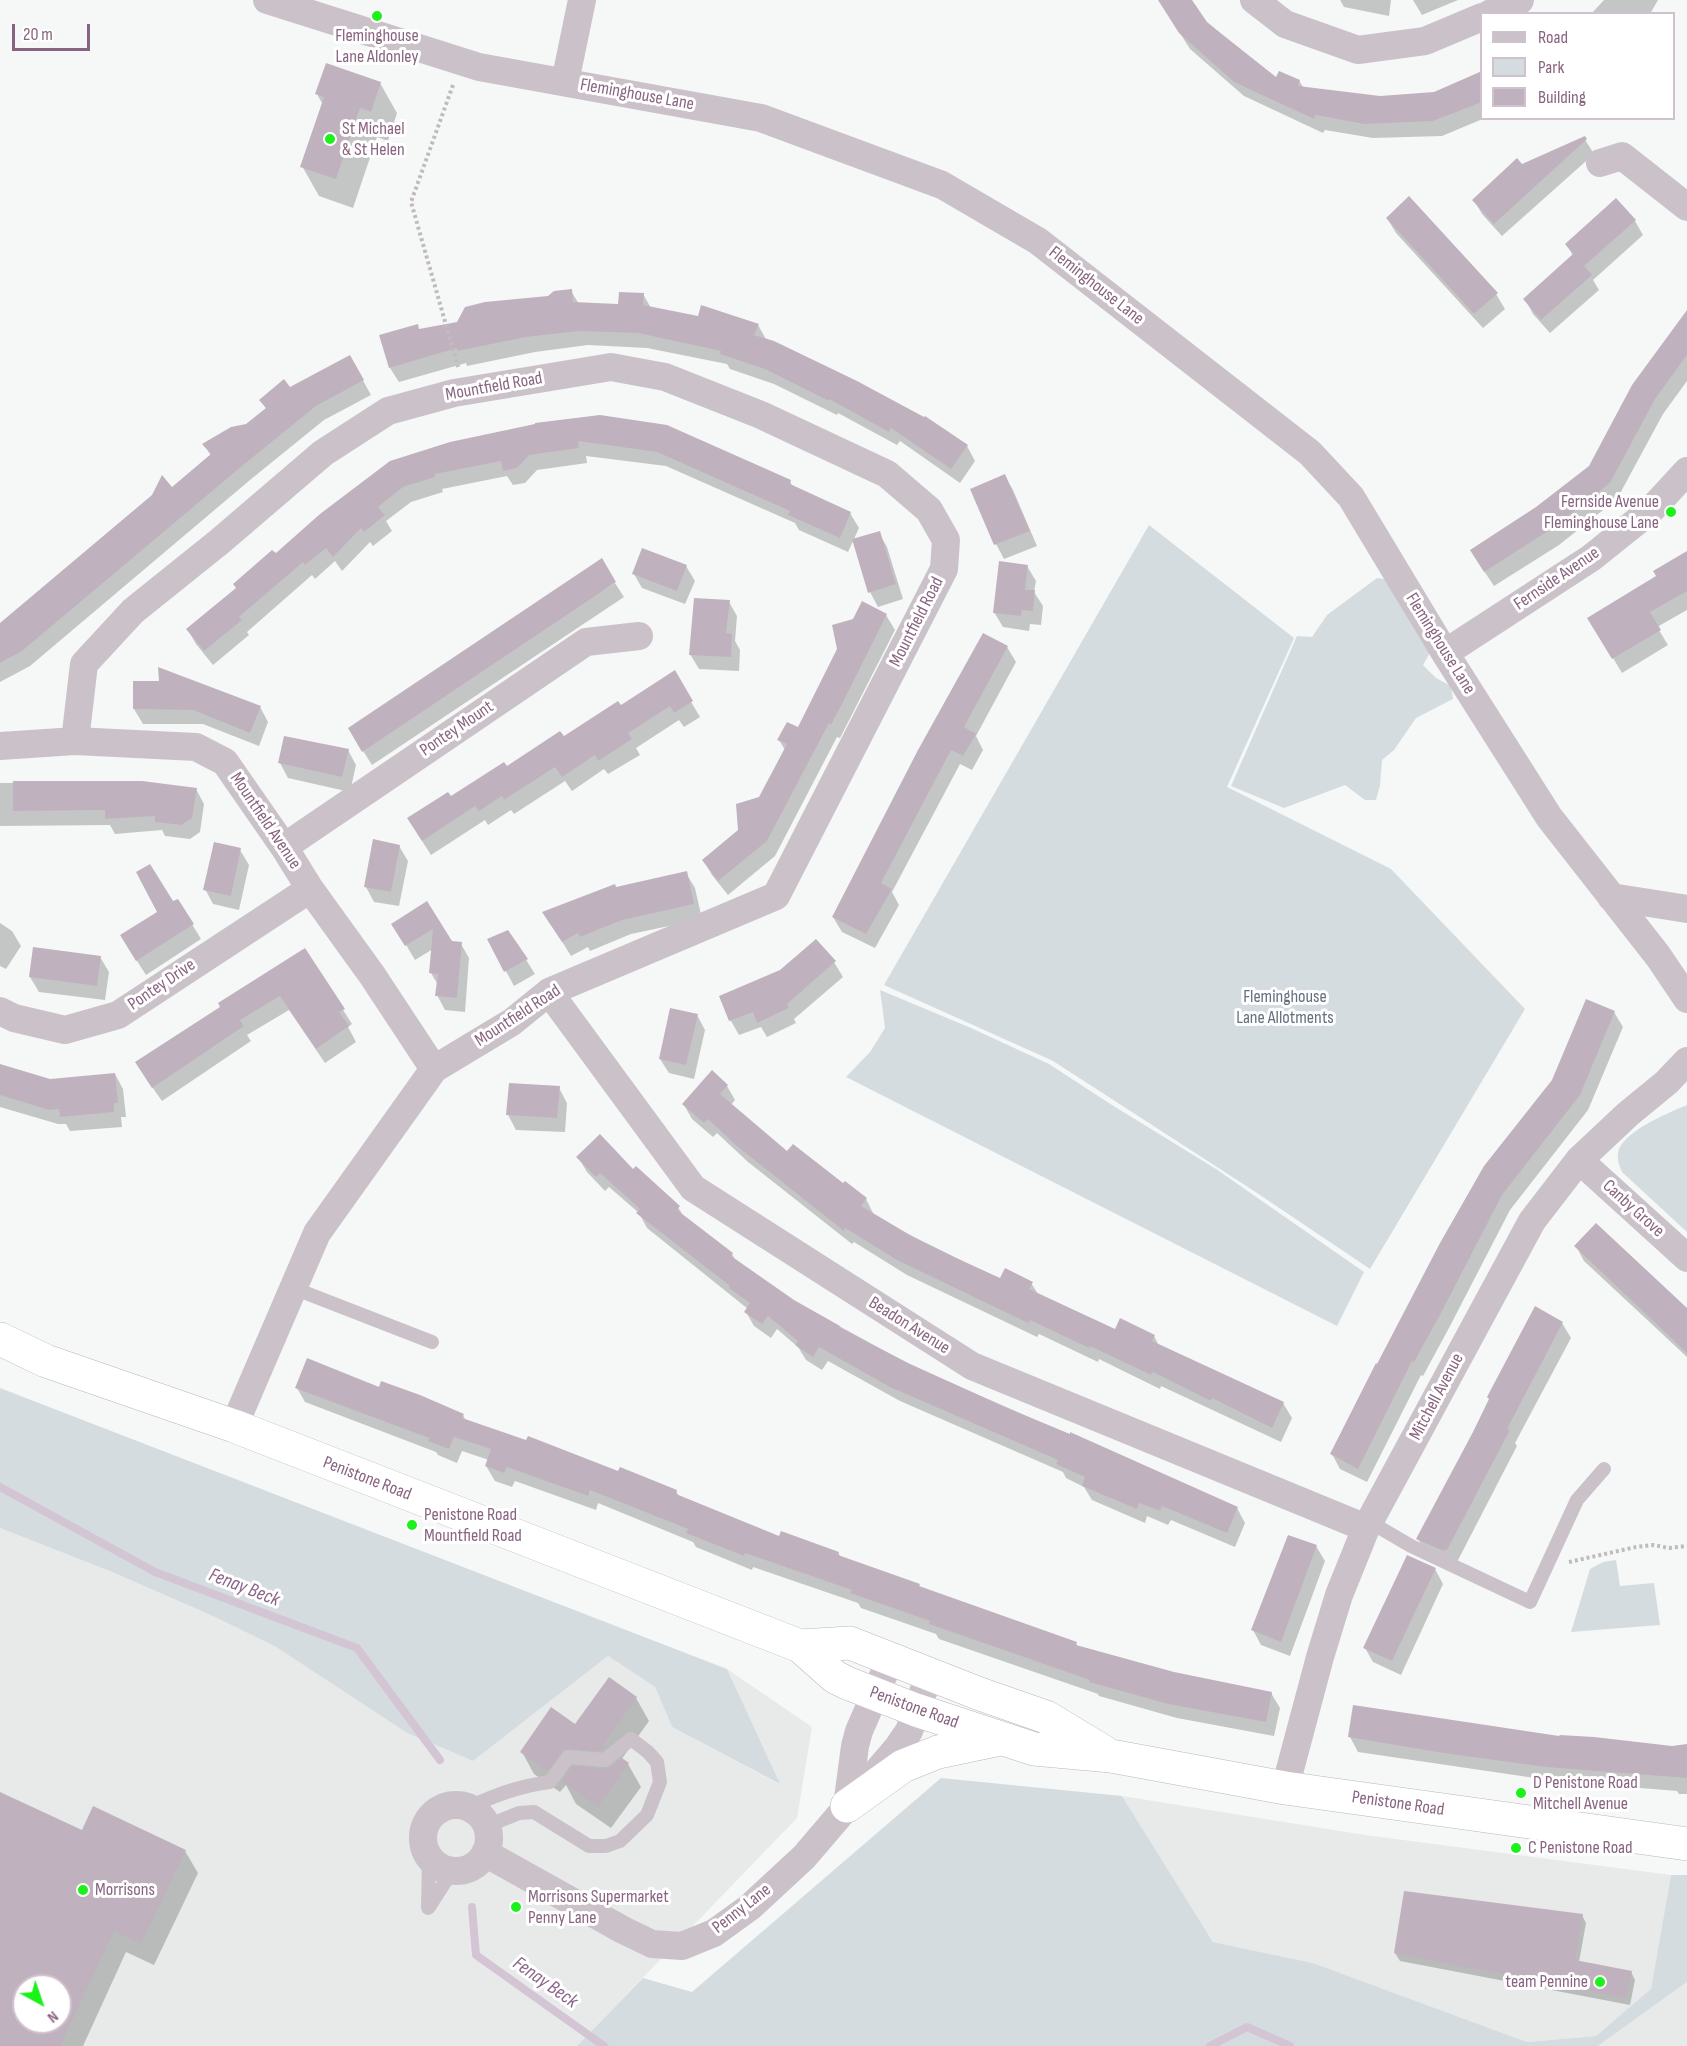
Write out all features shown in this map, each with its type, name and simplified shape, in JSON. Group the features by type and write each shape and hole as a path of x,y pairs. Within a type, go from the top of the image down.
{"highway":[{"name":"Penistone Road","path":"0,1339 46,1361 234,1426 800,1646 835,1677 916,1710 1034,1749 1111,1756 1285,1788 1687,1844"},
{"name":"Penistone Road","path":"800,1646 850,1643 1046,1717 1111,1756"},
{"path":"847,1806 903,1766 938,1752 1002,1739"}],"street":[{"name":"Fleminghouse Lane","path":"267,0 479,67 760,118 942,184 1038,242 1310,453 1351,497 1445,653 1549,817 1658,956 1687,999"},
{"path":"565,82 582,0"},
{"path":"1254,0 1285,24 1358,50 1425,41 1480,17"},
{"path":"1493,12 1520,0"},
{"path":"1600,163 1622,156 1687,207"},
{"name":"Mountfield Road","path":"75,741 84,664 133,611 219,542 323,453 388,411 465,391 611,367 665,377 761,415 887,474 929,510 946,540 944,569 776,897 549,992 512,1022 434,1069 317,1233 234,1426"},
{"name":"Fernside Avenue","path":"1445,653 1591,558 1651,510 1687,471"},
{"name":"Pontey Mount","path":"284,847 586,642 639,636"},
{"name":"Mountfield Avenue","path":"0,746 75,741 196,747 225,762 434,1069"},
{"name":"Pontey Drive","path":"0,1011 14,1018 65,1030 118,1015 310,889"},
{"path":"1611,897 1687,909"},
{"name":"Beadon Avenue","path":"549,992 693,1188 972,1366 1368,1525"},
{"name":"Mitchell Avenue","path":"1285,1788 1339,1595 1368,1525 1532,1221 1579,1160 1628,1114 1667,1082 1687,1061"},
{"name":"Canby Grove","path":"1579,1160 1687,1258"},
{"path":"847,1806 855,1746 891,1658"},
{"name":"Penny Lane","path":"480,1829 632,1934 652,1944 682,1946 714,1933 750,1907 804,1857 909,1731 930,1673"},
{"path":"450,1805 480,1829 480,1861 471,1867 462,1870 441,1865 425,1850 423,1830 433,1814 450,1805"}],"lane":[{"path":"293,1288 432,1342"},
{"path":"1368,1525 1530,1602 1577,1500 1604,1469"},
{"path":"631,1739 657,1762 660,1782 647,1815 620,1841 613,1844 589,1846 534,1812 519,1813 480,1829 495,1795 525,1785 550,1782 568,1756 605,1760 631,1739"}],"path":[{"path":"462,61 411,202 465,391"},
{"path":"1550,1558 1568,1562 1636,1547 1687,1546"}],"shaded area":[{"path":"0,1528 112,1572 215,1617 276,1647 407,1733 473,1761 608,1656 655,1687 672,1727 779,1784 727,1669 812,1727 797,1818 577,2046 0,2046"},
{"path":"1122,1796 1365,1835 1671,1875 1651,1990 1596,2036 1527,2042 1313,1963 1213,1942"},
{"path":"1687,1982 1687,2046 1598,2046"}],"green space":[{"name":"Fleminghouse Lane Allotments","path":"1149,525 1294,638 1227,787 1391,869 1525,1009 1370,1269 1053,1061 884,985"},
{"path":"1377,578 1397,581 1431,651 1423,665 1436,678 1451,686 1453,699 1416,718 1394,750 1382,760 1376,800 1365,800 1345,785 1284,808 1231,786 1297,636 1312,637 1327,615"},
{"path":"880,990 1049,1064 1216,1169 1364,1272 1337,1326 846,1077 870,1052 885,1028"},
{"path":"1687,1105 1687,1232 1622,1172 1618,1163 1618,1153 1627,1138 1646,1124"},
{"path":"0,1388 727,1669 780,1784 672,1727 655,1687 608,1656 473,1761 407,1733 276,1647 215,1617 112,1572 0,1528"},
{"path":"1616,1560 1620,1586 1654,1583 1660,1625 1571,1632 1590,1569 1603,1562"},
{"path":"941,1778 1122,1796 1213,1942 1313,1963 1527,2042 1596,2036 1651,1989 1671,1875 1687,1875 1687,1982 1598,2046 577,2046 643,1978 692,1992"}],"building":[{"path":"1158,0 1192,0 1207,22 1223,35 1276,77 1279,71 1300,80 1298,86 1380,96 1434,92 1480,72 1480,103 1433,121 1364,124 1316,115 1314,119 1234,82 1179,33"},
{"name":"St Michael & St Helen","path":"326,63 381,82 371,112 360,108 336,179 300,167 324,97 315,94"},
{"path":"1585,136 1587,139 1494,224 1472,200 1517,158 1522,164"},
{"path":"1409,196 1498,293 1474,314 1386,218"},
{"path":"1616,198 1636,220 1584,266 1592,275 1541,320 1523,299 1573,254 1565,244"},
{"path":"572,289 573,302 618,304 619,292 644,293 643,305 698,316 701,305 759,324 754,335 774,341 857,381 925,416 968,445 951,469 891,428 889,432 829,399 829,401 765,369 720,354 721,351 638,333 579,331 526,337 457,351 457,348 389,368 379,335 418,324 419,329 457,322 465,307 485,302 548,296 554,291"},
{"path":"1687,310 1687,355 1655,399 1610,483 1550,530 1484,572 1470,550 1536,507 1589,466 1632,385"},
{"path":"350,355 364,380 316,406 22,651 0,663 0,623 152,495 162,475 172,487 211,454 202,444 231,427 246,424 266,408 259,400 284,379 290,387"},
{"path":"600,415 667,425 791,480 790,484 851,512 840,538 788,515 790,511 657,452 578,441 579,448 529,455 517,468 503,471 501,461 435,474 435,477 403,487 378,507 385,515 364,532 361,528 333,557 326,548 305,565 303,562 239,617 242,620 204,651 186,629 236,588 233,584 272,550 276,553 320,514 390,461 450,442 535,423"},
{"path":"1005,474 1030,531 994,545 970,489"},
{"path":"880,531 896,584 868,593 852,539"},
{"path":"642,548 687,565 677,591 632,574"},
{"path":"1687,551 1687,591 1650,612 1661,630 1612,659 1587,618 1656,576 1653,571"},
{"path":"602,558 616,582 362,752 348,728"},
{"path":"999,561 1028,565 1025,590 1035,590 1033,611 1022,610 1021,616 993,613"},
{"path":"694,598 730,600 726,633 732,634 731,657 689,655"},
{"path":"862,601 887,614 844,700 831,725 829,723 767,841 718,881 702,860 738,830 736,804 759,797 787,744 777,740 787,722 798,727 837,649 832,625 853,619"},
{"path":"983,633 1008,646 964,727 976,734 963,756 951,750 881,883 892,889 866,934 832,917 918,750"},
{"path":"158,667 261,706 250,733 193,710 133,709 133,681 159,681"},
{"path":"675,670 693,701 674,713 670,706 628,733 632,739 598,761 595,755 562,777 555,767 504,800 502,796 479,811 475,806 422,841 407,818 448,792 451,796 504,762 507,766 560,731 564,736 618,701 621,705"},
{"path":"284,736 349,749 342,777 278,763"},
{"path":"13,781 142,781 197,788 192,818 181,825 155,822 155,816 105,819 105,810 13,811"},
{"path":"373,839 400,845 391,892 364,887"},
{"path":"214,842 241,848 231,896 203,890"},
{"path":"150,864 173,901 178,899 194,924 136,961 120,935 157,912 136,872"},
{"path":"687,871 694,904 622,920 580,937 578,933 562,942 542,912 615,884 616,887"},
{"path":"427,901 452,941 462,942 457,998 435,996 438,974 429,973 433,929 405,946 391,924"},
{"path":"508,930 528,959 504,972 487,939"},
{"path":"816,939 836,961 787,1004 789,1008 757,1023 753,1012 729,1021 719,996 780,970"},
{"path":"33,947 101,956 97,986 29,977"},
{"path":"305,948 345,1009 339,1012 349,1026 316,1049 280,996 240,1020 244,1026 152,1088 135,1062 220,1007 218,1003"},
{"path":"1586,999 1615,1011 1580,1095 1502,1195 1441,1313 1414,1362 1412,1361 1358,1469 1330,1454 1440,1243 1484,1166 1552,1080"},
{"path":"670,1008 698,1014 686,1065 659,1059"},
{"path":"0,1064 50,1079 115,1073 118,1103 114,1103 114,1112 60,1117 59,1109 49,1110 0,1095"},
{"path":"712,1070 728,1085 720,1094 787,1151 793,1144 843,1183 845,1181 867,1198 861,1206 915,1238 1000,1278 1005,1268 1033,1282 1029,1289 1115,1329 1120,1318 1155,1335 1152,1341 1284,1402 1272,1428 1153,1372 1151,1375 1030,1320 1028,1323 897,1260 845,1228 844,1231 738,1147 708,1119 704,1123 682,1104"},
{"path":"509,1083 560,1086 557,1118 506,1115"},
{"path":"600,1134 633,1169 636,1166 680,1206 677,1210 733,1253 731,1256 794,1300 839,1327 908,1363 1238,1507 1227,1533 1162,1506 1160,1511 1139,1503 1137,1509 1082,1486 1085,1477 1056,1464 1058,1460 890,1387 819,1347 813,1357 795,1345 798,1341 768,1316 762,1324 744,1312 750,1303 636,1213 640,1209 600,1173 596,1177 576,1157"},
{"path":"1596,1223 1687,1308 1687,1353 1574,1246"},
{"path":"1535,1306 1563,1322 1507,1429 1510,1430 1447,1550 1444,1551 1416,1539 1473,1432 1489,1399 1487,1397"},
{"path":"307,1358 379,1387 381,1381 420,1395 464,1414 462,1418 526,1440 528,1436 618,1471 620,1467 677,1490 676,1494 779,1536 781,1531 839,1552 838,1555 920,1584 919,1586 1077,1642 1076,1645 1174,1672 1272,1692 1266,1722 1168,1704 1089,1682 1090,1680 929,1624 930,1621 850,1593 852,1590 745,1553 744,1556 686,1533 688,1529 590,1490 588,1496 507,1467 504,1473 485,1466 491,1449 454,1437 449,1449 428,1441 429,1438 295,1388"},
{"path":"1288,1535 1317,1545 1281,1642 1251,1630"},
{"path":"1407,1555 1436,1568 1392,1661 1363,1648"},
{"path":"609,1677 637,1697 603,1745 606,1747 602,1751 565,1749 547,1771 520,1752 551,1707 575,1724"},
{"path":"1353,1705 1559,1736 1594,1737 1672,1746 1687,1744 1687,1778 1546,1767 1348,1737"},
{"path":"622,1758 629,1763 598,1807 562,1781 572,1766 605,1769"},
{"name":"Morrisons","path":"0,1792 82,1830 93,1806 186,1850 141,1944 114,1931 72,2020 72,1974 12,1974 12,2034 66,2034 60,2046 0,2046"},
{"path":"1404,1891 1583,1914 1575,1960 1632,1971 1626,1998 1394,1953"}],"waterway":[{"name":"Fenay Beck","path":"0,1487 155,1572 357,1648 440,1760"},
{"name":"Fenay Beck","path":"472,1907 476,1955 604,2046"},
{"name":"Fenay Beck","path":"1210,2046 1247,2027 1290,2046"}],"place":[{"name":"Fleminghouse Lane Aldonley","path":"377,16"},
{"name":"St Michael & St Helen","path":"330,139"},
{"name":"Fernside Avenue Fleminghouse Lane","path":"1671,512"},
{"name":"Penistone Road Mountfield Road","path":"412,1525"},
{"name":"D Penistone Road Mitchell Avenue","path":"1521,1793"},
{"name":"C Penistone Road","path":"1516,1848"},
{"name":"Morrisons","path":"83,1890"},
{"name":"Morrisons Supermarket Penny Lane","path":"516,1907"},
{"name":"team Pennine","path":"1600,1982"}]}
